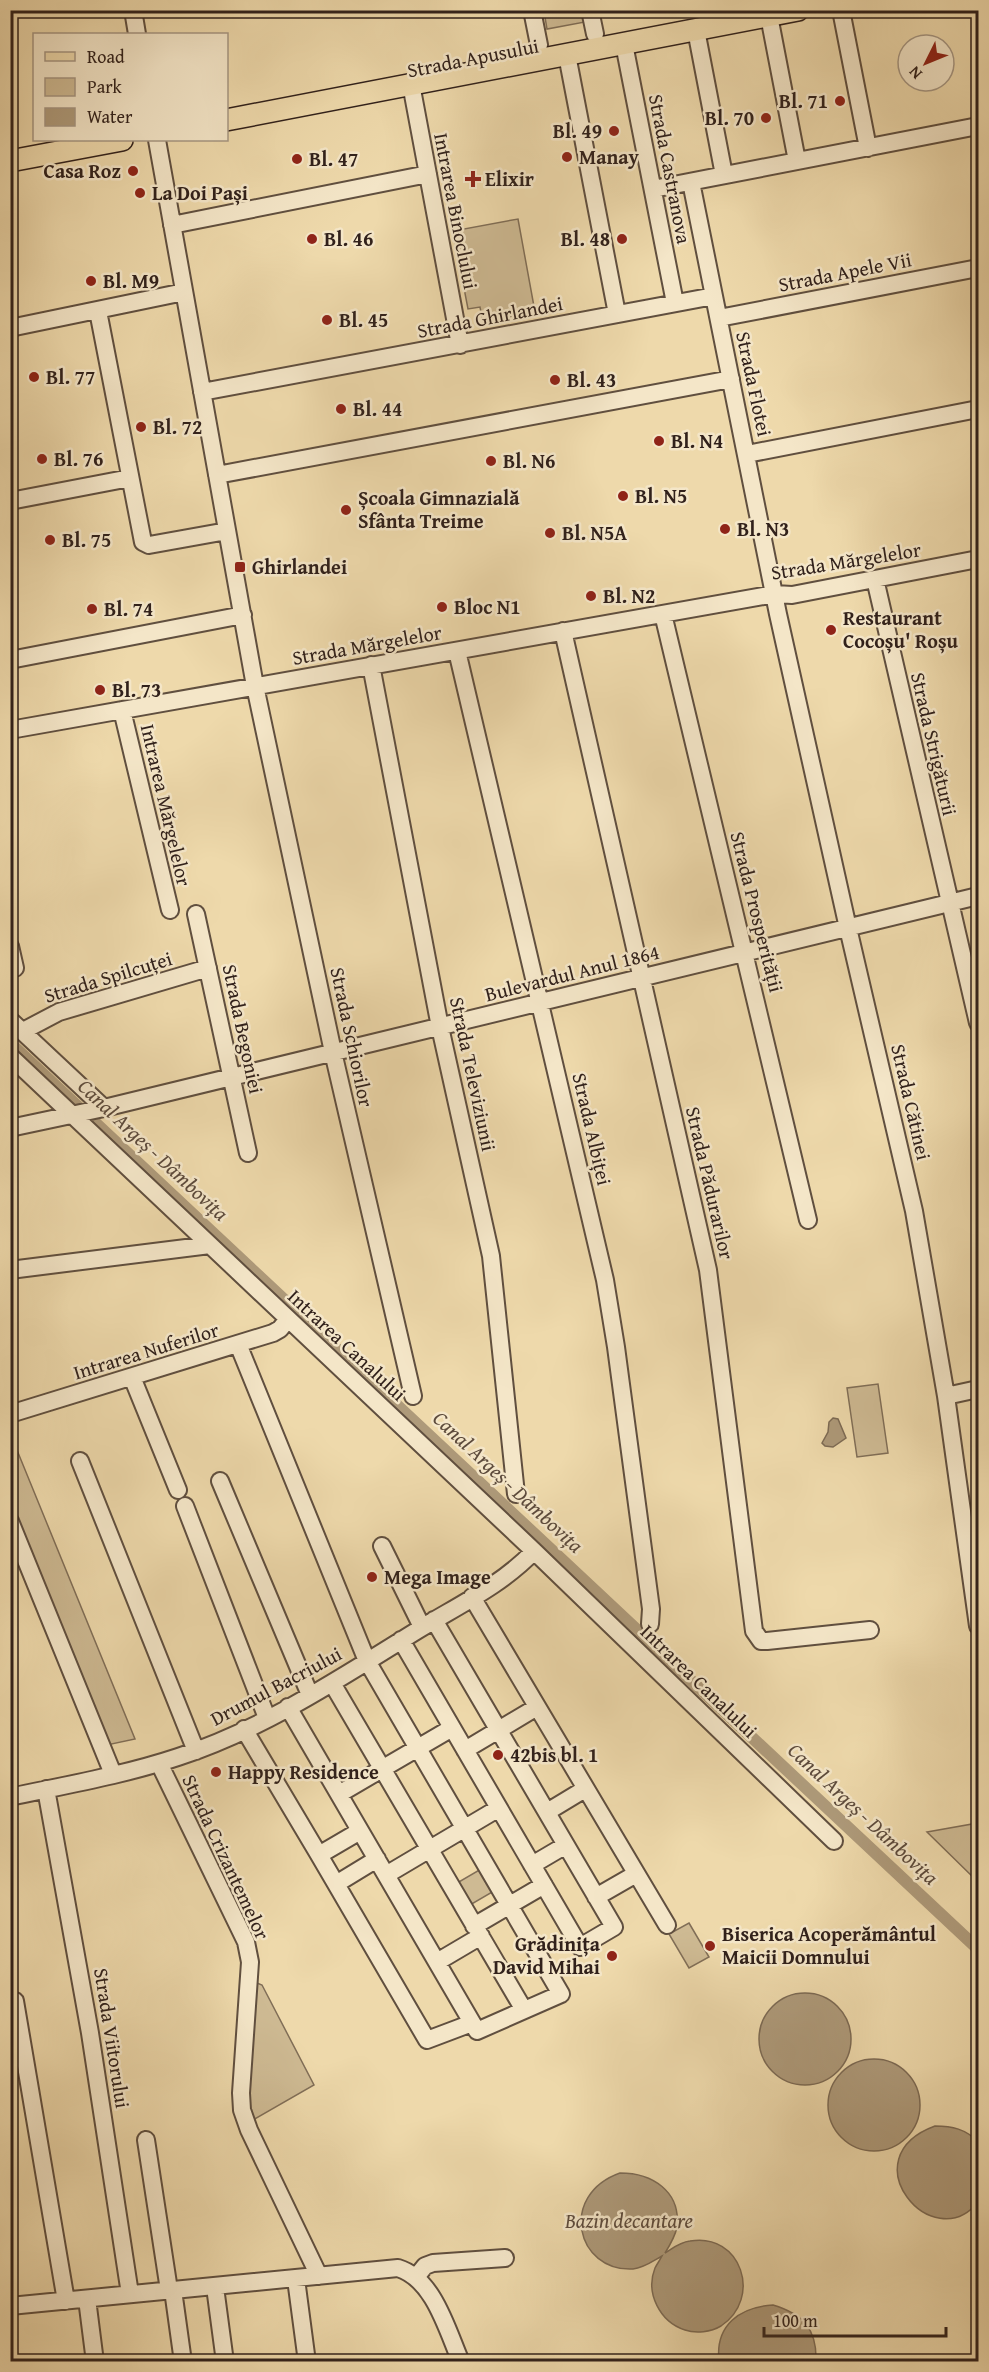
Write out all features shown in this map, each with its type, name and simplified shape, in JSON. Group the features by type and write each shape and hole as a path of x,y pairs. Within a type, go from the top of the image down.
{"main road":[{"name":"Strada Apusului","path":"566,47 595,34 720,10"},
{"name":"Strada Apusului","path":"228,105 409,77 566,47 624,44 769,13 798,10"},
{"name":"Strada Apusului","path":"228,120 409,77"},
{"path":"10,147 45,141"},
{"path":"10,161 117,141"}],"street":[{"path":"133,10 137,33"},
{"path":"532,10 540,52"},
{"path":"590,10 595,34"},
{"path":"841,10 868,148"},
{"path":"769,13 797,161"},
{"path":"696,30 724,175"},
{"name":"Strada Castranova","path":"624,44 675,303"},
{"name":"Strada Apusului","path":"566,47 617,314"},
{"name":"Intrarea Binoclului","path":"409,77 460,345"},
{"name":"Strada Castranova","path":"653,189 978,126"},
{"path":"157,141 255,686"},
{"path":"172,225 428,174"},
{"name":"Strada Flotei","path":"691,182 775,594"},
{"name":"Strada Apele Vii","path":"719,318 978,268"},
{"path":"10,328 184,292"},
{"name":"Strada Ghirlandei","path":"202,392 714,296"},
{"path":"98,310 141,539 146,544 227,531"},
{"path":"217,475 731,379"},
{"path":"747,454 978,409"},
{"path":"10,501 130,477"},
{"name":"Strada Mărgelelor","path":"10,730 775,594 792,595 978,562"},
{"name":"Strada Strigăturii","path":"875,579 978,1023"},
{"name":"Strada Cătinei","path":"775,594 848,928 915,1211 946,1396 978,1626"},
{"name":"Strada Prosperității","path":"663,614 746,953 808,1220"},
{"path":"10,660 243,615"},
{"name":"Strada Pădurarilor","path":"563,631 708,1270 754,1631 761,1641 767,1641 870,1630"},
{"name":"Strada Albiței","path":"457,651 605,1280 650,1597 650,1624"},
{"name":"Strada Televiziunii","path":"371,665 440,1027 491,1256 516,1494"},
{"name":"Strada Schiorilor","path":"255,686 333,1052 413,1395"},
{"name":"Intrarea Mărgelelor","path":"122,710 170,910"},
{"name":"Bulevardul Anul 1864","path":"10,1128 104,1108 978,896"},
{"name":"Strada Begoniei","path":"196,914 249,1153"},
{"path":"10,946 15,968"},
{"name":"Strada Spilcuței","path":"17,1025 208,968"},
{"path":"17,1025 104,1108"},
{"name":"Intrarea Canalului","path":"10,1056 534,1551 834,1841"},
{"path":"10,1270 210,1245"},
{"name":"Intrarea Nuferilor","path":"10,1414 273,1333 280,1329 288,1319"},
{"path":"238,1344 366,1661 561,1994 477,2031 288,1707"},
{"path":"132,1377 178,1490"},
{"path":"946,1396 978,1389"},
{"path":"80,1461 196,1751"},
{"path":"220,1481 310,1695"},
{"path":"185,1506 267,1718"},
{"path":"10,1521 113,1774"},
{"path":"382,1546 428,1623 499,1730 614,1927 580,1947 401,1640"},
{"name":"Drumul Bacriului","path":"10,1797 159,1763 196,1751 244,1729 332,1683 514,1570 534,1551"},
{"path":"472,1597 667,1925"},
{"path":"332,1683 524,2010"},
{"path":"465,1750 537,1707"},
{"path":"339,1794 452,1728"},
{"path":"244,1729 428,2040 472,2023"},
{"name":"Strada Crizantemelor","path":"159,1763 246,1942 250,1962 241,2093 242,2110 249,2130 319,2276"},
{"path":"547,1812 585,1788"},
{"name":"Strada Viitorului","path":"46,1789 90,2033 130,2294"},
{"path":"386,1875 499,1808"},
{"path":"319,1855 360,1831"},
{"path":"532,1865 566,1845"},
{"path":"336,1884 377,1860"},
{"path":"596,1897 636,1874"},
{"path":"437,1962 509,1905 544,1885"},
{"path":"15,2001 66,2301"},
{"path":"146,2140 183,2361"},
{"path":"417,2276 425,2266 433,2262 505,2258"},
{"path":"10,2306 398,2268 417,2276 436,2305 461,2361"},
{"path":"296,2279 307,2361"},
{"path":"215,2287 225,2361"},
{"path":"87,2299 95,2361"}],"green space":[{"path":"544,11 555,13 583,11 585,22 547,29"},
{"path":"518,219 535,312 483,322 480,307 468,309 453,231"},
{"path":"878,1384 888,1453 857,1457 847,1388"},
{"path":"10,1433 135,1739 107,1745 11,1512"},
{"path":"978,1823 978,1882 927,1832"},
{"path":"481,1869 494,1891 470,1905 457,1883"},
{"path":"689,1923 709,1957 689,1968 669,1934"},
{"path":"257,1983 262,1985 314,2085 251,2121 248,2105"}],"water":[{"path":"833,1418 838,1419 846,1438 833,1447 825,1446 822,1443 828,1432 829,1422"},
{"path":"805,1993 831,2001 843,2013 851,2039 843,2065 831,2077 805,2085 779,2077 767,2065 759,2039 767,2013 779,2001"},
{"path":"874,2059 892,2062 907,2072 917,2087 920,2105 917,2123 907,2138 892,2148 874,2151 856,2148 841,2138 831,2123 828,2105 831,2087 841,2072 856,2062"},
{"path":"935,2126 958,2129 969,2134 978,2142 978,2202 960,2216 940,2218 922,2211 907,2197 899,2179 899,2159 910,2141"},
{"name":"Bazin decantare","path":"620,2173 643,2176 662,2186 669,2194 677,2214 677,2227 674,2238 665,2253 686,2242 708,2241 722,2247 733,2257 740,2270 743,2284 741,2300 734,2314 721,2326 703,2332 689,2331 676,2326 662,2313 654,2296 652,2278 662,2256 633,2269 614,2267 598,2258 587,2246 582,2230 582,2214 588,2198 600,2184"},
{"path":"773,2305 793,2313 806,2324 814,2340 816,2361 719,2361 721,2337 732,2320 750,2310"}],"waterway":[{"name":"Canal Argeș - Dâmbovița","path":"10,1043 978,1949"}],"place":[{"name":"Bl. 71","path":"840,101"},
{"name":"Bl. 70","path":"766,118"},
{"name":"Bl. 49","path":"614,131"},
{"name":"Manay","path":"567,157"},
{"name":"Bl. 47","path":"297,159"},
{"name":"Casa Roz","path":"133,171"},
{"name":"Elixir","path":"473,179"},
{"name":"La Doi Pași","path":"140,193"},
{"name":"Bl. 46","path":"312,239"},
{"name":"Bl. 48","path":"622,239"},
{"name":"Bl. M9","path":"91,281"},
{"name":"Bl. 45","path":"327,320"},
{"name":"Bl. 77","path":"34,377"},
{"name":"Bl. 43","path":"555,380"},
{"name":"Bl. 44","path":"341,409"},
{"name":"Bl. 72","path":"141,427"},
{"name":"Bl. N4","path":"659,441"},
{"name":"Bl. 76","path":"42,459"},
{"name":"Bl. N6","path":"491,461"},
{"name":"Bl. N5","path":"623,496"},
{"name":"Școala Gimnazială Sfânta Treime","path":"346,510"},
{"name":"Bl. N3","path":"725,529"},
{"name":"Bl. N5A","path":"550,533"},
{"name":"Bl. 75","path":"50,540"},
{"name":"Ghirlandei","path":"240,567"},
{"name":"Bl. N2","path":"591,596"},
{"name":"Bloc N1","path":"442,607"},
{"name":"Bl. 74","path":"92,609"},
{"name":"Restaurant Cocoșu' Roșu","path":"831,630"},
{"name":"Bl. 73","path":"100,690"},
{"name":"Mega Image","path":"372,1577"},
{"name":"42bis bl. 1","path":"498,1755"},
{"name":"Happy Residence","path":"216,1772"},
{"name":"Biserica Acoperământul Maicii Domnului","path":"710,1946"},
{"name":"Grădinița David Mihai","path":"612,1956"}]}
